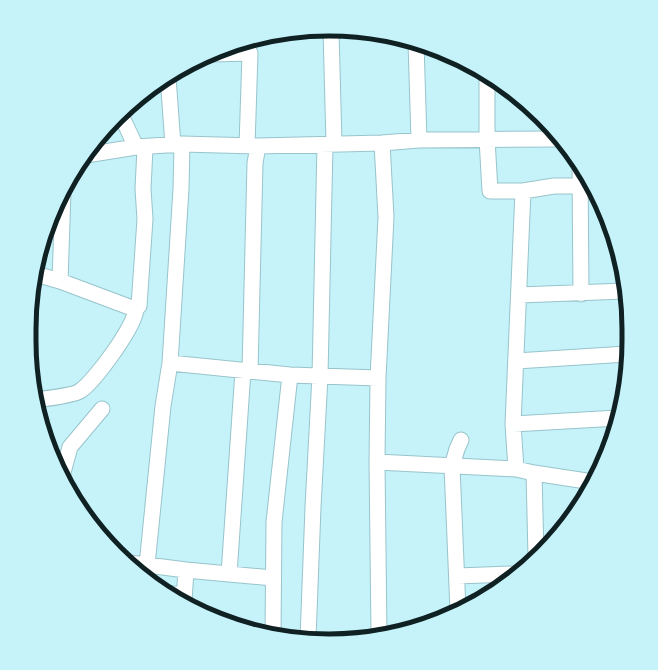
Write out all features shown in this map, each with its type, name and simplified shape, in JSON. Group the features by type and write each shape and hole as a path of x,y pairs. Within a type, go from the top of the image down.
{"street":[{"path":"308,633 330,145 331,36"},
{"path":"229,574 246,371 256,163 253,146 250,47"},
{"path":"416,50 419,140"},
{"path":"487,82 487,139 490,191 523,191 554,186 580,186"},
{"path":"147,565 163,406 170,363 181,189 169,83"},
{"path":"42,399 80,392 93,379 118,346 135,318 136,308 139,306 145,219 141,148 124,120"},
{"path":"95,154 177,145 330,145 419,140 551,139"},
{"path":"379,629 377,462 378,378 386,217 382,143"},
{"path":"580,178 581,294"},
{"path":"516,469 513,424 523,191"},
{"path":"60,281 62,207"},
{"path":"41,276 60,281 132,308 136,308"},
{"path":"519,295 581,294 619,291"},
{"path":"516,360 621,354"},
{"path":"170,363 290,375 378,378"},
{"path":"273,628 274,522 290,375"},
{"path":"64,467 70,447 102,409"},
{"path":"513,424 612,418"},
{"path":"458,605 452,466 461,440"},
{"path":"377,462 516,469 587,481"},
{"path":"534,473 536,548"},
{"path":"140,564 273,578"},
{"path":"184,596 186,570"},
{"path":"457,576 505,574"}]}
